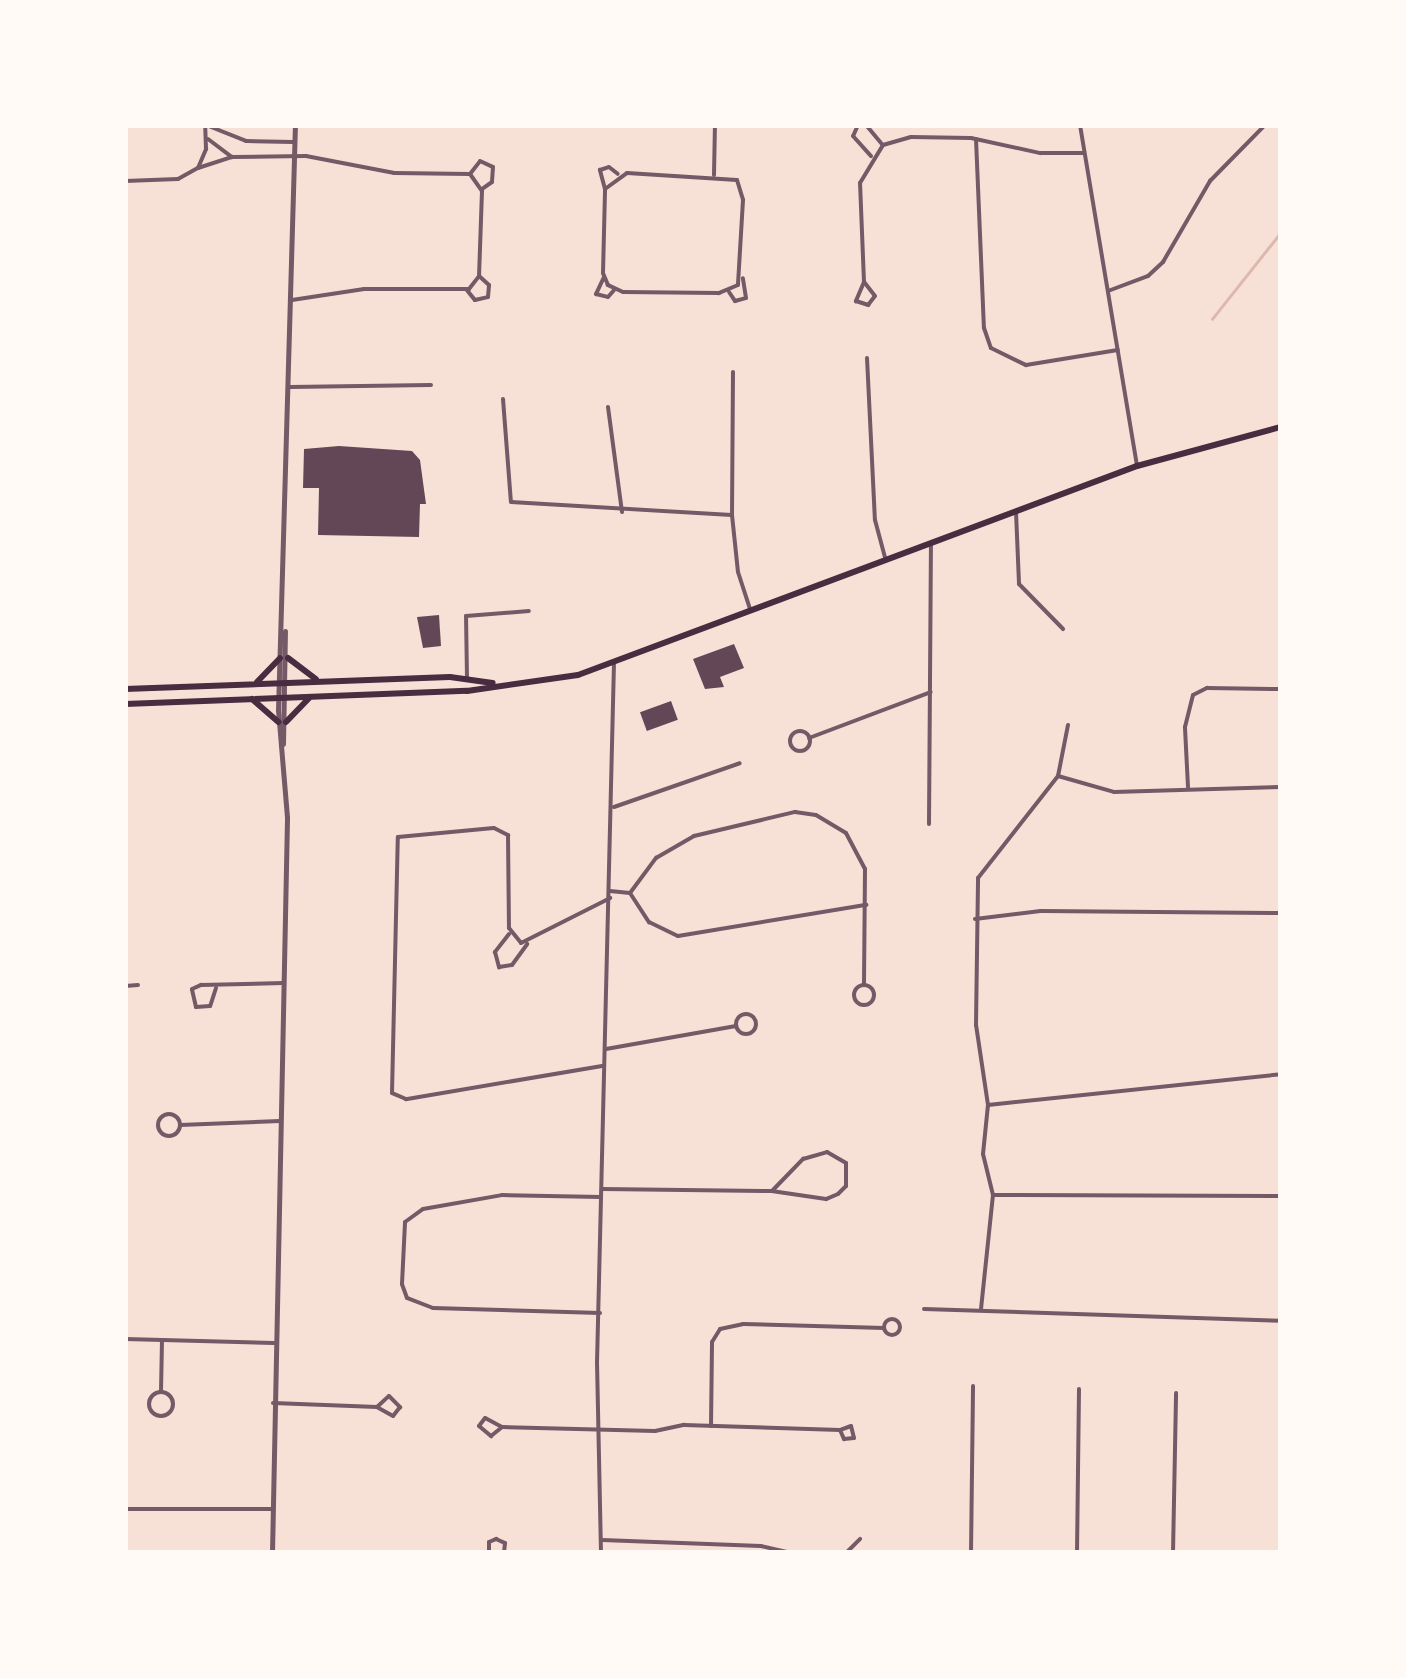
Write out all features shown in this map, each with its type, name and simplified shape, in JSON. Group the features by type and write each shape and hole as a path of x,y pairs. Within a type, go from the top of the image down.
{"main road":[{"path":"125,704 282,698 564,678 614,664 1137,466 1281,428"},
{"path":"252,684 284,658 321,682"},
{"path":"125,689 467,678 500,684"},
{"path":"250,699 282,722 312,696"}],"street":[{"path":"198,168 208,138 206,125"},
{"path":"206,125 246,141 294,142"},
{"path":"272,1553 284,983 282,698 295,125"},
{"path":"714,125 714,175"},
{"path":"858,125 853,136 871,156"},
{"path":"866,125 883,145"},
{"path":"1080,125 1137,466"},
{"path":"1108,290 1148,276 1163,262 1210,181 1265,125"},
{"path":"864,282 875,296 868,306 856,301 864,282 860,183 871,156 883,145 911,137 976,139 1040,154 1084,153"},
{"path":"208,138 232,157"},
{"path":"976,139 984,328 991,348 1026,365 1118,350"},
{"path":"125,181 178,180 198,168 232,157 294,156 394,173 470,174"},
{"path":"470,174 480,161 493,168 492,182 482,190"},
{"path":"614,290 608,297 596,294 604,277 604,190 600,170 609,166 618,174 730,176 742,186 742,278 746,298 735,301 729,292"},
{"path":"292,300 364,289 466,289 479,276 482,190 470,174"},
{"path":"604,190 618,174"},
{"path":"466,289 475,300 488,297 489,285 479,276"},
{"path":"604,277 614,290 729,292 742,278"},
{"path":"867,358 875,520 887,562"},
{"path":"733,372 732,515 738,572 751,613"},
{"path":"290,386 431,385"},
{"path":"503,399 512,502 622,512 732,515"},
{"path":"608,407 622,512"},
{"path":"1016,512 1019,584 1063,628"},
{"path":"929,824 931,545"},
{"path":"467,678 466,616 529,611"},
{"path":"601,1553 601,1197 614,807 614,664"},
{"path":"1188,787 1185,727 1193,695 1207,688 1281,689"},
{"path":"809,738 805,750 791,746 796,732 809,738 931,692"},
{"path":"981,1309 993,1195 983,1154 988,1105 976,1024 975,919 982,866 1058,776 1068,726"},
{"path":"614,807 740,763"},
{"path":"1058,776 1114,792 1281,787"},
{"path":"630,893 673,846 795,812 816,815 846,833 864,869 864,985 854,996 863,1006 874,996 864,985"},
{"path":"604,1066 406,1099 392,1093 400,834 494,828 508,836 510,931 495,952 499,968 512,965 527,944 610,898"},
{"path":"610,891 630,893"},
{"path":"630,893 648,922 678,936 866,905"},
{"path":"975,919 1042,911 1281,913"},
{"path":"510,931 527,944"},
{"path":"216,988 210,1006 196,1007 192,990 249,980 284,983"},
{"path":"125,986 138,985"},
{"path":"606,1049 736,1026 750,1033 756,1022 744,1014 736,1026"},
{"path":"988,1105 1281,1074"},
{"path":"180,1125 170,1136 157,1126 168,1114 180,1125 281,1121"},
{"path":"602,1188 772,1192 826,1199 846,1186 846,1164 839,1155 813,1154 772,1192"},
{"path":"600,1313 433,1308 408,1298 402,1284 406,1222 422,1210 502,1195 601,1197"},
{"path":"993,1195 1281,1196"},
{"path":"924,1309 1281,1321"},
{"path":"712,1426 712,1342 720,1329 743,1324 884,1328"},
{"path":"125,1340 274,1343"},
{"path":"160,1392 172,1405 162,1415 149,1404 160,1392 162,1340"},
{"path":"971,1553 974,1386"},
{"path":"1077,1553 1078,1389"},
{"path":"1173,1553 1176,1393"},
{"path":"273,1404 377,1407 393,1416 400,1407 389,1396 377,1407"},
{"path":"502,1427 491,1436 479,1426 485,1418 502,1427 840,1430"},
{"path":"125,1509 272,1509"},
{"path":"846,1553 860,1539"},
{"path":"489,1553 489,1542 496,1540 505,1543 504,1553"},
{"path":"602,1540 723,1544 790,1553"},
{"path":"723,1544 723,1553"}],"building":[{"path":"339,446 412,451 420,460 426,504 420,504 419,537 318,535 319,488 303,488 304,449"},
{"path":"439,615 441,646 423,648 417,617"},
{"path":"734,644 744,668 720,677 724,687 705,689 693,659"},
{"path":"671,701 678,720 647,731 640,712"}],"waterway":[{"path":"1212,319 1281,232"}]}
